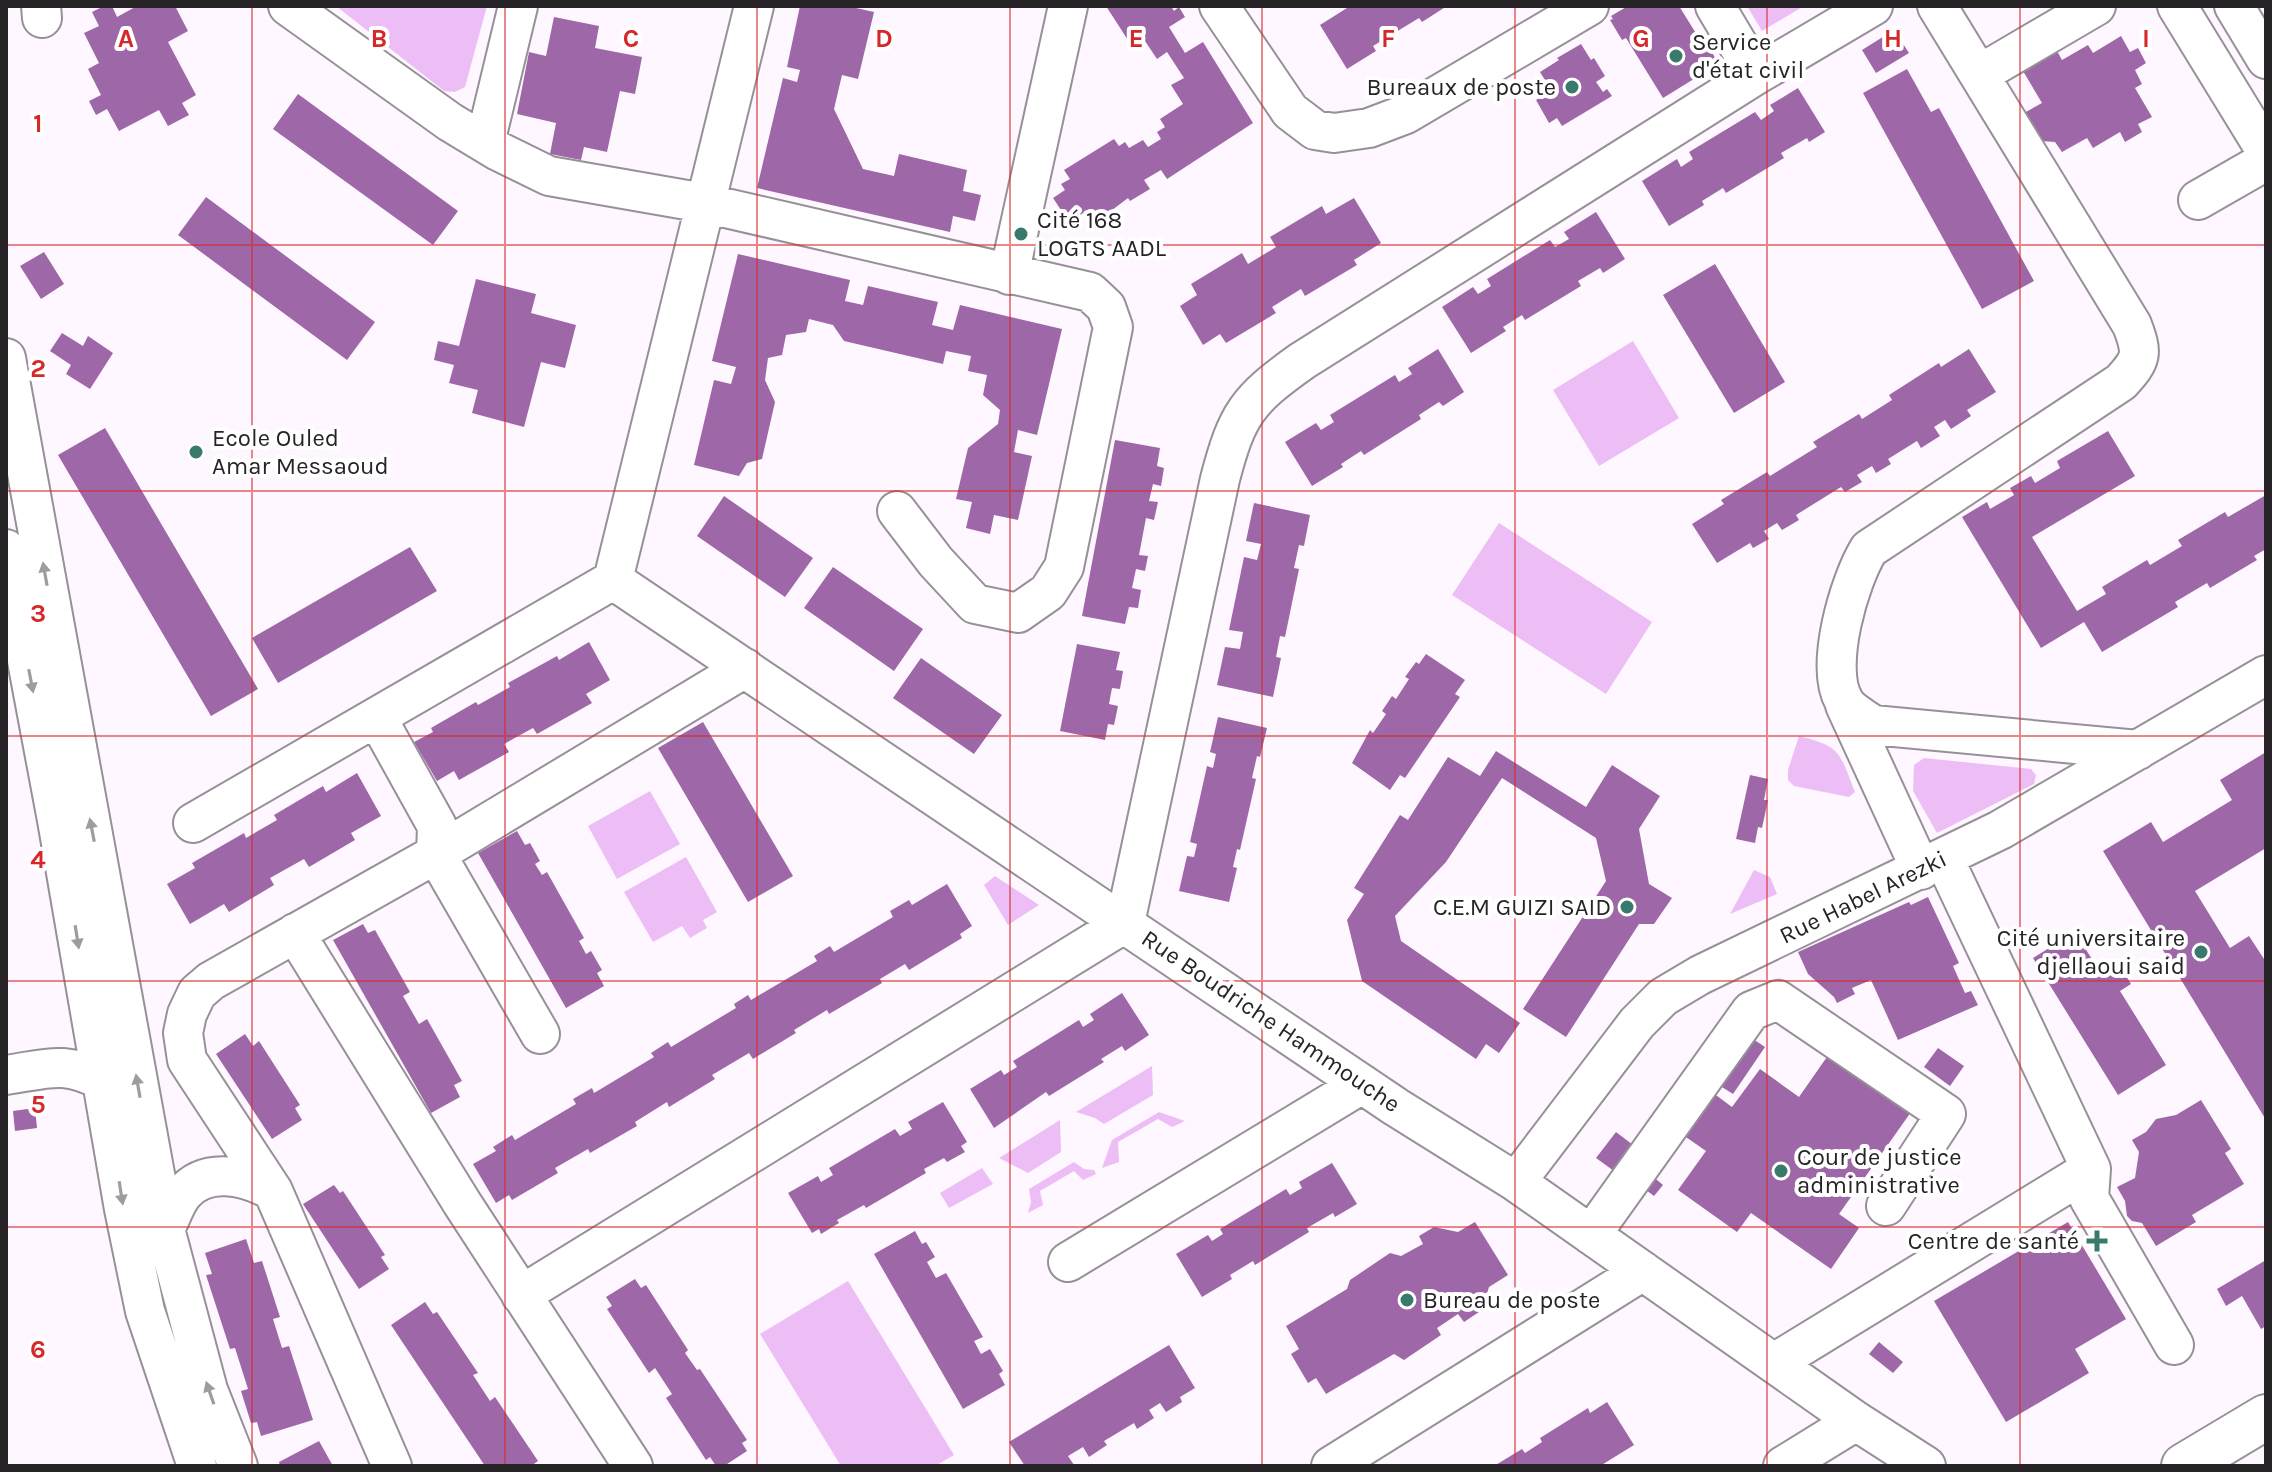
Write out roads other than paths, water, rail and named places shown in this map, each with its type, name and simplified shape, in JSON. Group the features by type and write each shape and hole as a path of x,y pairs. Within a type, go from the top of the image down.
{"main road":[{"path":"2184,1466 2266,1417"}],"street":[{"path":"288,6 450,122 549,176 704,203 1090,292 1106,307 1113,327 1064,567 1048,592 1018,613 975,604 936,562 897,511"},
{"path":"485,143 518,6"},
{"path":"193,823 613,580 754,6"},
{"path":"1009,275 1068,6"},
{"path":"1219,6 1290,111 1315,130 1334,133 1369,128 1406,114 1589,6"},
{"path":"1715,6 1756,75"},
{"path":"521,1295 1125,923 1220,479 1233,432 1253,399 1302,361 1756,75 1873,6"},
{"path":"1937,6 2132,325 2140,348 2138,363 2121,382 1869,549 1859,564 1836,648 1834,676 1845,704 2091,1169 2089,1198 2174,1345"},
{"path":"1980,74 2096,6"},
{"path":"2177,6 2266,151"},
{"path":"2234,6 2266,59"},
{"path":"2198,200 2266,161"},
{"path":"6,358 165,1229 208,1390 238,1466"},
{"path":"6,549 145,1311 197,1466"},
{"name":"Rue Boudriche Hammouche","path":"613,580 1362,1084 1516,1182 1856,1421 1926,1466"},
{"path":"273,1191 255,1181 218,1176 218,1156 187,1060 183,1033 187,1014 197,993 211,981 436,854 745,668"},
{"name":"Rue Habel Arezki","path":"1516,1182 1637,1023 1663,997 1700,975 2000,830 2266,675"},
{"path":"1845,704 1873,725 2138,750"},
{"path":"377,718 437,826 436,854 540,1034"},
{"path":"295,933 453,1190 633,1466"},
{"path":"1591,1235 1751,1011 1778,1000 1946,1114 1886,1206"},
{"path":"61,1066 75,1057 93,1027"},
{"path":"6,1075 61,1066 82,1070 103,1081"},
{"path":"1068,1262 1362,1084"},
{"path":"147,1136 162,1152 185,1162 218,1156 273,1191 392,1466"},
{"path":"165,1229 183,1194 218,1156"},
{"path":"1774,1363 2091,1169"},
{"path":"1331,1466 1643,1271"},
{"path":"1783,1466 1856,1421"},
{"path":"2219,1466 2266,1438"}],"place":[{"name":"Service d'état civil","path":"1676,56"},
{"name":"Bureaux de poste","path":"1572,87"},
{"name":"Cité 168 LOGTS AADL","path":"1021,234"},
{"name":"Ecole Ouled Amar Messaoud","path":"196,452"},
{"name":"C.E.M GUIZI SAID","path":"1627,907"},
{"name":"Cité universitaire djellaoui said","path":"2201,952"},
{"name":"Cour de justice administrative","path":"1781,1171"},
{"name":"Centre de santé","path":"2097,1241"},
{"name":"Bureau de poste","path":"1407,1300"}]}
